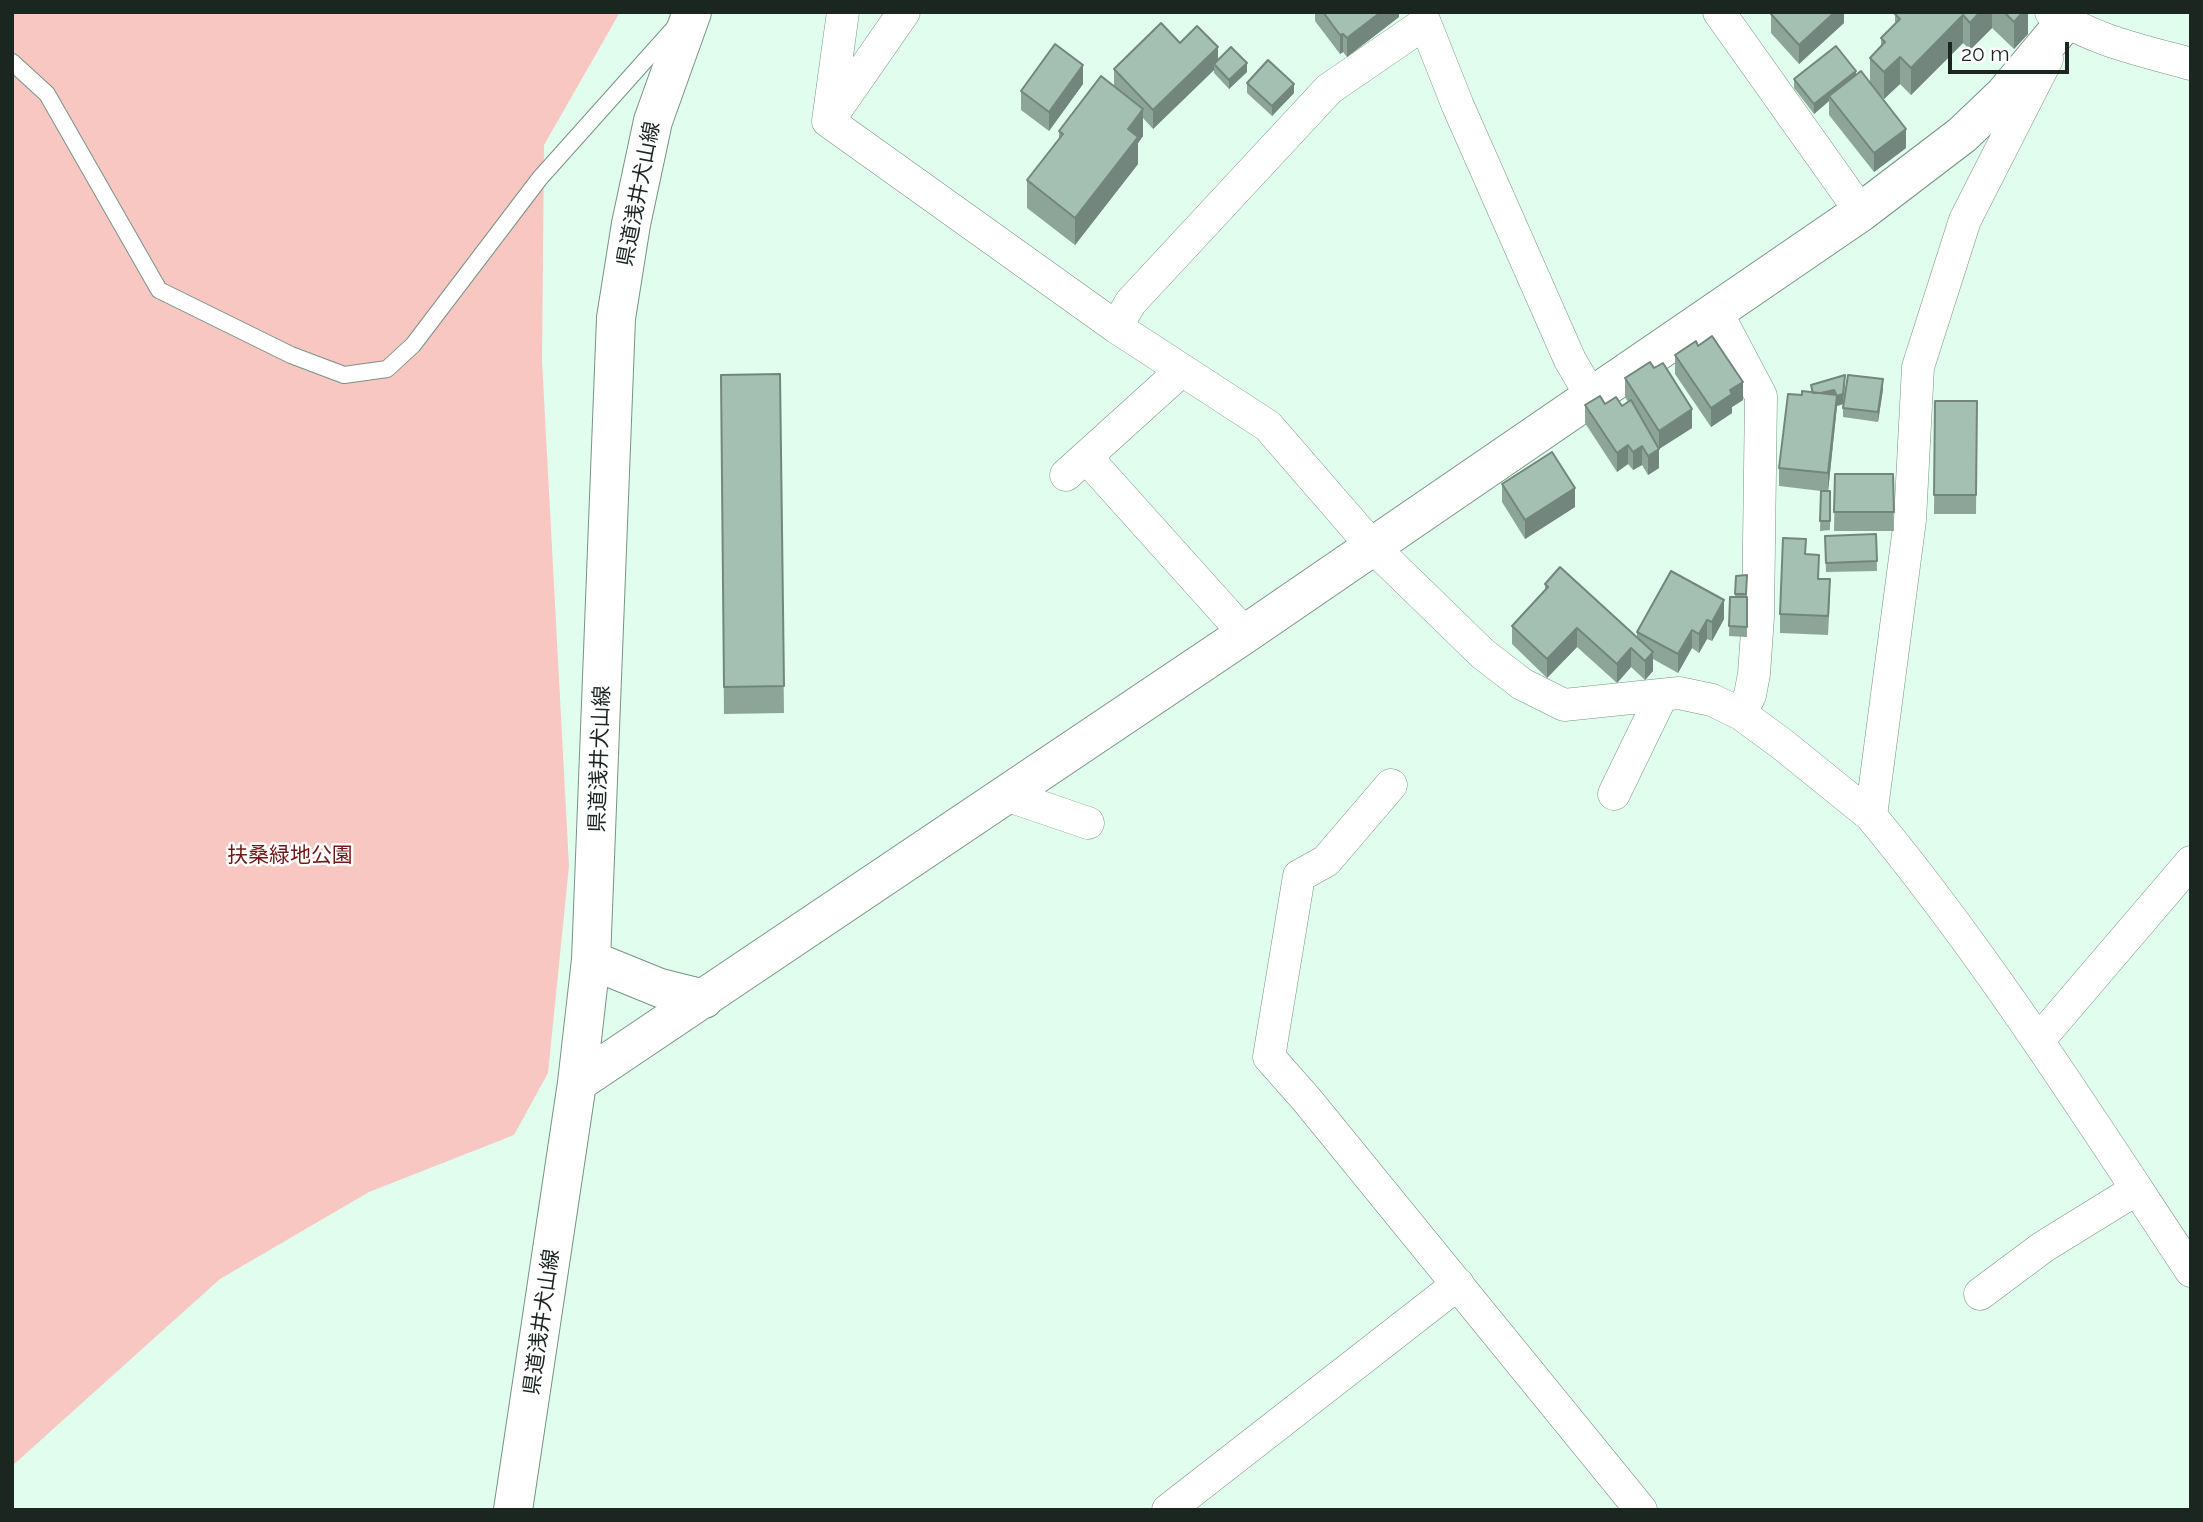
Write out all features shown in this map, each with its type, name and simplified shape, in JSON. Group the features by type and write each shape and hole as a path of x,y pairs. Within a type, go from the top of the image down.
{"street":[{"name":"県道浅井犬山線","path":"513,1510 577,1083 591,960 616,318 631,224 653,121 690,12"},
{"path":"828,121 843,12"},
{"path":"828,121 904,12"},
{"path":"1719,12 1861,212"},
{"path":"577,1083 1003,794 1245,634 1715,309 1861,212 1962,135 2004,95 2063,16"},
{"path":"2063,16 2133,48 2191,64"},
{"path":"1871,816 1910,520 1918,367 1965,220 2063,16"},
{"path":"1116,327 1130,302 1329,89 1424,18 1458,106 1564,347 1591,396"},
{"path":"828,121 1116,327 1268,426 1372,546 1483,654 1522,684 1564,705 1679,693 1712,700 1741,714 1871,816 1940,899 2191,1271"},
{"path":"1715,309 1761,396 1755,662 1750,695 1741,714"},
{"path":"1181,371 1076,466 1245,634"},
{"path":"1614,794 1662,695"},
{"path":"1391,785 1326,861 1299,876 1269,1057 1642,1510"},
{"path":"1003,794 1088,823"},
{"path":"2038,1041 2191,862"},
{"path":"591,960 660,988 704,999"},
{"path":"1980,1294 2043,1247 2137,1189"},
{"path":"1168,1510 1458,1284"}],"lane":[{"path":"12,62 47,94 159,290 291,355 344,376 387,369 413,345 540,178 690,12"}],"green space":[{"name":"扶桑緑地公園","path":"12,12 620,12 544,145 542,361 569,866 548,1073 514,1135 369,1192 220,1279 12,1466"}],"building":[{"path":"1323,12 1381,12 1347,38 1343,34 1340,35"},
{"path":"1835,12 1799,45 1771,14"},
{"path":"1980,12 1970,23 1963,15 1911,68 1900,57 1884,72 1870,58 1885,42 1881,38 1900,19 1895,14"},
{"path":"2004,12 2023,12 2014,22"},
{"path":"1161,23 1180,43 1197,26 1218,47 1153,110 1114,69"},
{"path":"1055,44 1083,65 1049,112 1021,91"},
{"path":"1836,46 1856,71 1814,104 1794,79"},
{"path":"1231,47 1247,63 1229,80 1214,64"},
{"path":"1268,60 1294,84 1272,106 1247,83"},
{"path":"1861,71 1906,129 1874,153 1829,96"},
{"path":"1101,76 1143,109 1128,129 1138,137 1075,218 1027,180 1063,134 1059,131"},
{"path":"1712,336 1743,382 1730,390 1732,394 1711,408 1675,355 1696,341 1698,346"},
{"path":"1650,362 1654,368 1663,363 1692,409 1659,431 1625,378"},
{"path":"780,374 784,686 724,687 721,375"},
{"path":"1845,375 1843,394 1837,396 1834,390 1813,393 1811,385"},
{"path":"1848,375 1883,379 1878,412 1843,408"},
{"path":"1802,391 1837,395 1828,473 1779,468 1788,394 1802,395"},
{"path":"1600,396 1605,404 1616,397 1622,406 1631,400 1659,449 1648,456 1642,446 1633,452 1628,445 1617,453 1585,405"},
{"path":"1935,401 1977,401 1976,495 1934,495"},
{"path":"1552,452 1575,488 1525,520 1502,484"},
{"path":"1835,474 1893,474 1894,512 1834,512"},
{"path":"1821,491 1830,491 1830,521 1820,521"},
{"path":"1876,534 1877,561 1826,563 1825,536"},
{"path":"1783,538 1806,539 1805,554 1819,555 1818,579 1830,579 1828,616 1780,614"},
{"path":"1560,567 1653,652 1645,661 1631,648 1617,664 1577,628 1547,659 1512,626 1548,587 1545,584"},
{"path":"1671,571 1724,600 1712,622 1707,620 1699,634 1692,630 1678,654 1637,632"},
{"path":"1747,575 1746,594 1735,594 1736,576"},
{"path":"1730,597 1747,597 1747,627 1729,626"}]}
